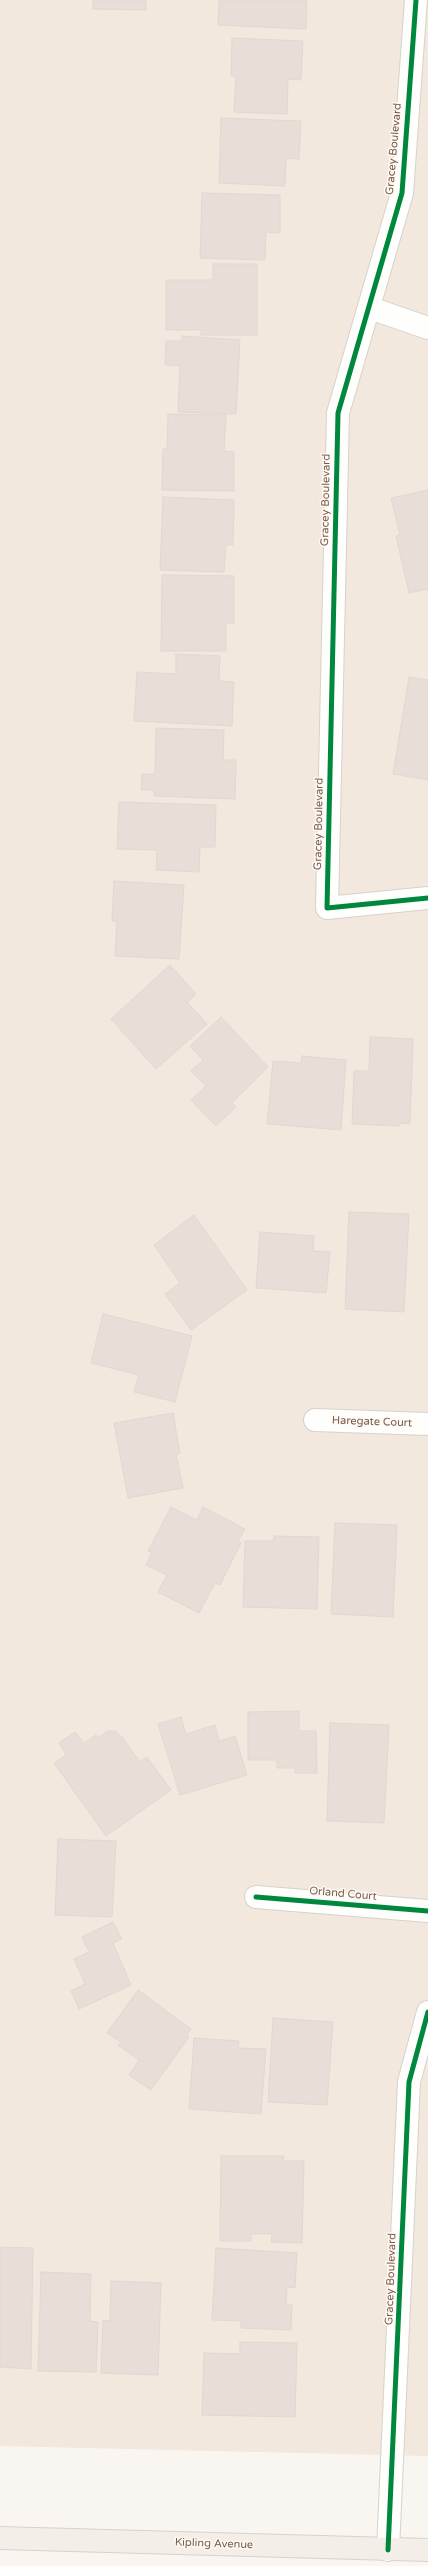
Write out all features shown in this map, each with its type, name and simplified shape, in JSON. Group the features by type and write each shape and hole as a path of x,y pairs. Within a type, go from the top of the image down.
{"main road":[{"name":"Kipling Avenue","path":"0,2538 428,2550"}],"street":[{"name":"Gracey Boulevard","path":"416,0 402,193 370,308 338,413 327,908 428,898"},
{"path":"370,308 428,328"},
{"name":"Haregate Court","path":"315,1420 428,1424"},
{"name":"Orland Court","path":"256,1897 428,1911"},
{"name":"Gracey Boulevard","path":"388,2550 409,2082 428,2012"}],"shaded area":[{"path":"0,0 428,0 428,2456 0,2446"}],"building":[{"path":"93,0 146,0 146,10 93,9"},
{"path":"219,0 307,0 306,29 218,25"},
{"path":"232,38 303,41 301,80 288,79 287,114 234,112 236,76 231,76"},
{"path":"221,118 301,121 299,159 286,158 285,186 219,183"},
{"path":"202,193 280,195 280,233 266,232 265,260 200,258"},
{"path":"213,264 257,264 257,335 201,335 201,330 166,330 166,280 213,280"},
{"path":"182,336 240,340 236,414 178,412 180,366 165,365 166,341 182,341"},
{"path":"168,414 226,415 224,451 234,452 234,491 162,490 163,449 167,449"},
{"path":"428,490 428,589 409,593 396,536 400,535 391,498"},
{"path":"163,497 234,500 233,545 226,545 224,572 160,570"},
{"path":"162,575 234,576 234,623 226,623 226,651 161,651"},
{"path":"176,654 220,656 219,681 234,682 232,726 134,721 137,672 176,674"},
{"path":"409,677 428,680 428,780 393,774"},
{"path":"156,728 224,730 223,760 236,760 235,799 154,796 154,790 141,790 142,774 155,774"},
{"path":"119,802 216,805 215,847 200,847 199,872 156,870 157,850 117,849"},
{"path":"114,881 184,885 179,959 115,956 117,921 112,921"},
{"path":"170,965 196,994 187,1002 207,1024 156,1069 111,1019"},
{"path":"221,1017 268,1067 232,1103 236,1107 216,1126 191,1100 206,1086 191,1071 203,1060 190,1046"},
{"path":"370,1037 413,1039 410,1124 400,1123 400,1126 352,1124 354,1071 369,1071"},
{"path":"302,1056 346,1060 341,1130 267,1124 273,1061 301,1063"},
{"path":"349,1212 409,1214 404,1312 345,1309"},
{"path":"194,1215 247,1290 191,1330 165,1294 180,1283 154,1245"},
{"path":"260,1232 314,1236 313,1251 330,1252 326,1293 256,1288"},
{"path":"103,1314 192,1336 175,1402 134,1392 139,1375 91,1363"},
{"path":"173,1413 180,1454 176,1454 183,1488 128,1498 114,1423"},
{"path":"171,1507 197,1520 203,1507 245,1529 238,1541 241,1543 220,1585 215,1583 199,1613 158,1592 167,1575 146,1565 152,1552 148,1551"},
{"path":"335,1523 397,1525 393,1617 331,1614"},
{"path":"274,1536 319,1537 317,1609 243,1607 245,1541 273,1541"},
{"path":"299,1711 299,1731 316,1731 317,1773 295,1773 295,1768 277,1768 277,1760 248,1760 248,1712"},
{"path":"181,1717 186,1734 215,1725 219,1741 235,1736 247,1775 180,1795 158,1724"},
{"path":"330,1723 389,1725 384,1823 327,1821"},
{"path":"107,1731 115,1731 122,1737 140,1762 147,1757 171,1790 106,1836 54,1763 66,1755 59,1743 75,1732 84,1743 96,1735 98,1738"},
{"path":"58,1839 116,1841 112,1917 55,1915"},
{"path":"113,1922 122,1939 113,1943 131,1985 79,2009 71,1991 85,1984 74,1959 89,1952 82,1937"},
{"path":"138,1990 191,2029 187,2035 189,2037 151,2090 129,2075 139,2060 118,2045 121,2042 107,2033"},
{"path":"273,2018 333,2022 327,2105 268,2102"},
{"path":"194,2038 239,2041 238,2048 266,2049 261,2114 189,2109"},
{"path":"221,2156 284,2156 283,2161 304,2161 302,2243 271,2242 272,2234 251,2234 251,2241 220,2241"},
{"path":"0,2247 33,2248 31,2369 0,2367"},
{"path":"216,2248 297,2253 295,2288 287,2287 286,2304 292,2305 291,2330 241,2328 241,2321 212,2320"},
{"path":"41,2272 91,2274 90,2321 98,2322 96,2372 38,2371"},
{"path":"111,2281 161,2283 158,2375 101,2373 103,2320 110,2321"},
{"path":"240,2342 297,2343 295,2417 202,2415 204,2353 240,2354"}],"cycle path":[{"path":"416,0 402,193 338,413 327,908 428,898"},
{"path":"256,1897 428,1911"},
{"path":"388,2550 409,2082 428,2012"}]}
